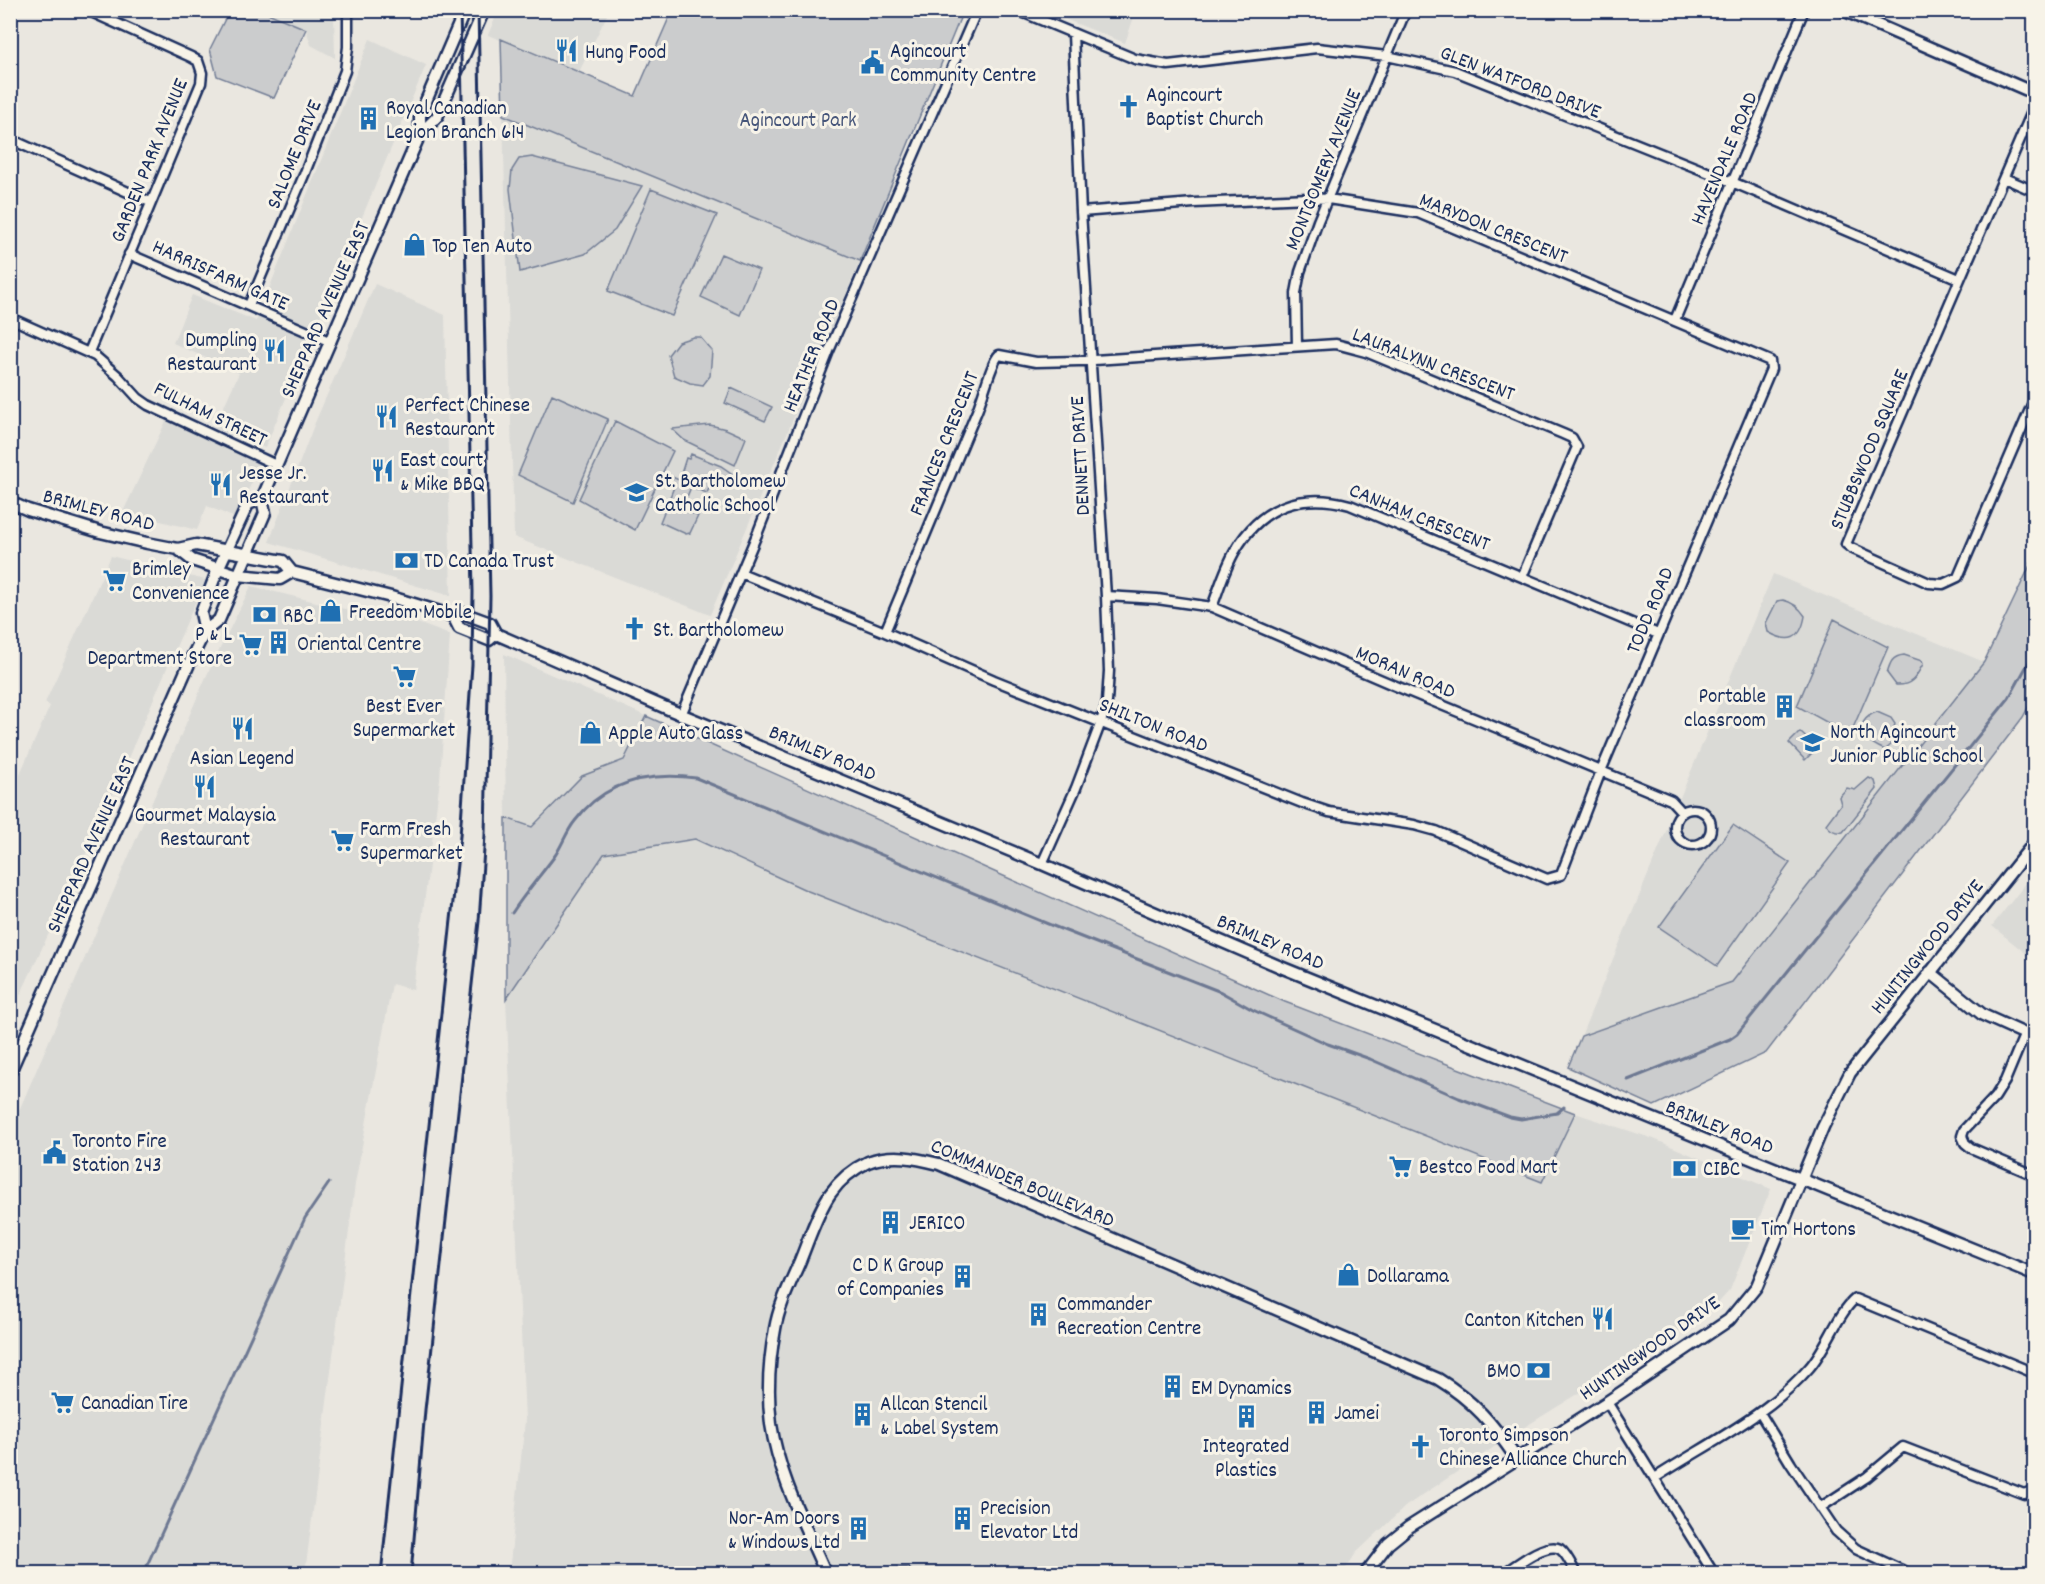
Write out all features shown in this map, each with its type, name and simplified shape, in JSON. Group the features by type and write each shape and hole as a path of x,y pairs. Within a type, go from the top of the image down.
{"main road":[{"name":"SHEPPARD AVENUE EAST","path":"420,134 420,115 465,10"},
{"name":"SHEPPARD AVENUE EAST","path":"10,1072 204,631 219,620 266,513 262,499 420,134 437,117 484,10"},
{"path":"1843,10 2034,93"},
{"name":"SHEPPARD AVENUE EAST","path":"204,631 201,613 218,569 248,504 262,499"},
{"name":"BRIMLEY ROAD","path":"10,502 27,510 100,532 178,549 196,545 283,561 292,572 391,597 453,616 463,613 490,623 496,634 681,715 1042,864 1284,968 2034,1274"},
{"name":"BRIMLEY ROAD","path":"178,549 192,560 238,575 280,579 292,572"},
{"name":"BRIMLEY ROAD","path":"453,616 459,628 489,640 496,634"},
{"name":"HUNTINGWOOD DRIVE","path":"1365,1574 1388,1544 1409,1527 1608,1402 1729,1320 1757,1286 1826,1121 1850,1073 2034,843"},
{"path":"1930,972 1983,1015 2030,1035"},
{"name":"COMMANDER BOULEVARD","path":"826,1574 786,1480 780,1460 772,1426 768,1374 777,1320 829,1196 841,1180 867,1163 882,1158 910,1156 939,1164 1438,1379 1465,1396 1477,1407 1516,1458"}],"street":[{"name":"GARDEN PARK AVENUE","path":"87,10 191,57 201,66 201,83 89,352"},
{"name":"SALOME DRIVE","path":"249,305 345,71 348,10"},
{"name":"HEATHER ROAD","path":"681,715 741,573 829,351 977,10"},
{"name":"GLEN WATFORD DRIVE","path":"1017,10 1135,59 1168,65 1317,48 1387,56 1455,71 1732,182 1959,279"},
{"name":"MONTGOMERY AVENUE","path":"1297,346 1296,293 1300,272 1406,10"},
{"name":"HAVENDALE ROAD","path":"1675,320 1804,10"},
{"name":"DENNETT DRIVE","path":"1042,864 1076,788 1101,722 1107,702 1109,671 1092,360 1081,212 1073,34"},
{"name":"STUBBSWOOD SQUARE","path":"2034,107 1846,544 1929,583 1943,585 1958,576 2034,399"},
{"path":"10,139 150,202"},
{"path":"2004,178 2034,191"},
{"name":"MARYDON CRESCENT","path":"1081,212 1194,203 1308,198 1418,213 1770,360"},
{"name":"HARRISFARM GATE","path":"129,254 331,342"},
{"name":"FULHAM STREET","path":"10,318 89,352 148,405 276,465"},
{"name":"LAURALYNN CRESCENT","path":"1092,360 1336,344 1366,352 1572,438 1577,447 1522,577"},
{"name":"FRANCES CRESCENT","path":"885,632 981,401 994,360 999,355 1005,355 1036,362 1092,360"},
{"name":"TODD ROAD","path":"1560,875 1658,634 1771,369 1770,360"},
{"name":"CANHAM CRESCENT","path":"1212,607 1234,554 1245,535 1268,514 1293,502 1332,500 1658,634"},
{"name":"SHILTON ROAD","path":"741,573 994,680 1329,812 1414,825 1436,831 1547,879 1560,875"},
{"name":"MORAN ROAD","path":"1106,596 1156,599 1212,607 1671,800 1682,812"},
{"name":"MORAN ROAD","path":"1692,809 1706,815 1710,824 1710,832 1705,840 1689,845 1678,837 1675,826 1682,812 1692,809"},
{"path":"2030,1035 1995,1097 1964,1130 1962,1136 1971,1148 2034,1175"},
{"path":"1654,1478 1760,1413 1786,1391 1810,1367 1830,1340 1847,1305 1855,1299 2034,1372"},
{"path":"1608,1402 1714,1574"},
{"path":"1760,1413 1836,1531 1856,1549 1910,1574"},
{"path":"1821,1506 1867,1477 1903,1447 2024,1494 2034,1490"},
{"path":"1503,1574 1540,1550 1549,1547 1559,1549 1564,1553 1576,1574"},
{"path":"885,1574 889,1572 907,1574"}],"shaded area":[{"path":"263,11 334,11 335,58 311,45 306,29"},
{"path":"498,11 609,11 579,72 488,35"},
{"path":"1045,11 1136,11 1125,43"},
{"path":"370,39 426,65 265,448 214,428 239,373 173,343 192,295 256,321"},
{"path":"503,115 860,261 710,615 514,537"},
{"path":"375,284 445,315 451,596 269,542 314,425"},
{"path":"166,421 261,463 235,518 207,506 197,530 123,512"},
{"path":"111,556 205,580 100,823 11,1015 11,794 50,706 45,703"},
{"name":"North Agincourt Junior Public School","path":"1773,574 1984,662 1732,982 1581,1036"},
{"path":"251,586 369,615 407,619 450,635 440,779 413,990 392,984 355,1184 305,1573 11,1573 11,1129 206,677"},
{"path":"504,654 646,716 624,760 582,776 532,828 506,818"},
{"path":"695,839 808,891 1542,1181 1575,1113 1654,1139 1771,1189 1730,1290 1710,1312 1515,1433 1406,1506 1356,1553 1343,1573 509,1573 525,1420 506,999 604,854"},
{"path":"2034,873 2034,960 1992,926"}],"green space":[{"path":"229,11 263,11 306,29 274,98 217,76 210,49"},
{"name":"Agincourt Park","path":"672,11 963,11 860,261 503,115 501,39 635,96"},
{"path":"532,157 642,186 615,230 585,254 520,272 510,189 512,170 519,159"},
{"path":"651,189 717,215 672,316 608,291"},
{"path":"721,254 759,270 740,315 701,297"},
{"path":"700,337 712,351 710,376 703,385 690,383 674,376 668,355 678,342"},
{"path":"731,388 772,407 765,421 725,403"},
{"path":"552,394 608,419 573,502 518,475"},
{"path":"615,421 673,451 635,530 579,499"},
{"path":"710,425 746,438 735,465 684,440 672,429"},
{"path":"691,454 721,466 734,475 732,480 718,474 716,479 713,479 707,493 691,487 682,509 698,516 690,533 686,534 660,522 674,487 662,482 665,474 679,480 686,458 689,459"},
{"path":"2034,557 2034,696 2023,717 1766,1053 1654,1106 1568,1067 1581,1036 1732,982 1984,662"},
{"path":"1783,600 1796,605 1805,616 1797,635 1788,639 1768,632 1766,623 1777,601"},
{"path":"1834,619 1888,647 1850,735 1797,706"},
{"path":"1904,655 1922,661 1923,664 1916,677 1910,682 1896,685 1887,673 1892,661"},
{"path":"1877,712 1891,718 1895,724 1889,741 1892,744 1885,750 1869,741 1861,729 1866,719"},
{"path":"646,716 1285,1002 1575,1113 1542,1182 808,891 695,839 604,854 506,999 506,818 532,827 582,776 624,760"},
{"path":"1800,732 1817,748 1805,760 1789,743"},
{"path":"1869,778 1875,781 1877,789 1843,832 1831,830 1826,824 1841,804 1839,797 1847,788 1855,790"},
{"path":"1733,825 1790,863 1717,966 1659,927"}],"waterway":[{"path":"1628,1080 1730,1039 1737,1034 2009,698 2034,653"},
{"path":"512,913 554,857 575,821 600,797 614,788 645,778 679,776 696,778 1053,926 1221,992 1253,1010 1328,1044 1370,1059 1459,1098 1521,1119 1557,1113 1564,1107"},
{"path":"143,1574 305,1218 329,1183"}],"railway":[{"path":"381,1574 460,836 472,665 473,592 460,10"},
{"path":"411,1574 425,1410 479,921 485,835 490,596 478,10"}],"place":[{"name":"Hung Food","path":"567,51"},
{"name":"Agincourt Community Centre","path":"872,62"},
{"name":"Agincourt Baptist Church","path":"1128,106"},
{"name":"Royal Canadian Legion Branch 614","path":"368,119"},
{"name":"Top Ten Auto","path":"414,245"},
{"name":"Dumpling Restaurant","path":"275,351"},
{"name":"Perfect Chinese Restaurant","path":"387,416"},
{"name":"East court & Mike BBQ","path":"382,471"},
{"name":"Jesse Jr. Restaurant","path":"221,484"},
{"name":"St. Bartholomew Catholic School","path":"637,492"},
{"name":"TD Canada Trust","path":"406,560"},
{"name":"Brimley Convenience","path":"114,580"},
{"name":"Freedom Mobile","path":"331,611"},
{"name":"RBC","path":"265,615"},
{"name":"St. Bartholomew","path":"635,629"},
{"name":"Oriental Centre","path":"279,643"},
{"name":"P & L Department Store","path":"250,645"},
{"name":"Best Ever Supermarket","path":"404,677"},
{"name":"Portable classroom","path":"1784,707"},
{"name":"Asian Legend","path":"242,729"},
{"name":"Apple Auto Glass","path":"590,732"},
{"name":"North Agincourt Junior Public School","path":"1812,743"},
{"name":"Gourmet Malaysia Restaurant","path":"205,786"},
{"name":"Farm Fresh Supermarket","path":"342,840"},
{"name":"Toronto Fire Station 243","path":"54,1152"},
{"name":"Bestco Food Mart","path":"1401,1166"},
{"name":"CIBC","path":"1685,1168"},
{"name":"JERICO","path":"891,1222"},
{"name":"Tim Hortons","path":"1743,1228"},
{"name":"Dollarama","path":"1349,1275"},
{"name":"C D K Group of Companies","path":"962,1276"},
{"name":"Commander Recreation Centre","path":"1039,1315"},
{"name":"Canton Kitchen","path":"1602,1319"},
{"name":"BMO","path":"1539,1370"},
{"name":"EM Dynamics","path":"1173,1387"},
{"name":"Canadian Tire","path":"63,1402"},
{"name":"Jamei","path":"1316,1412"},
{"name":"Allcan Stencil & Label System","path":"862,1415"},
{"name":"Integrated Plastics","path":"1246,1417"},
{"name":"Toronto Simpson Chinese Alliance Church","path":"1421,1446"},
{"name":"Precision Elevator Ltd","path":"962,1519"},
{"name":"Nor-Am Doors & Windows Ltd","path":"858,1529"}]}
